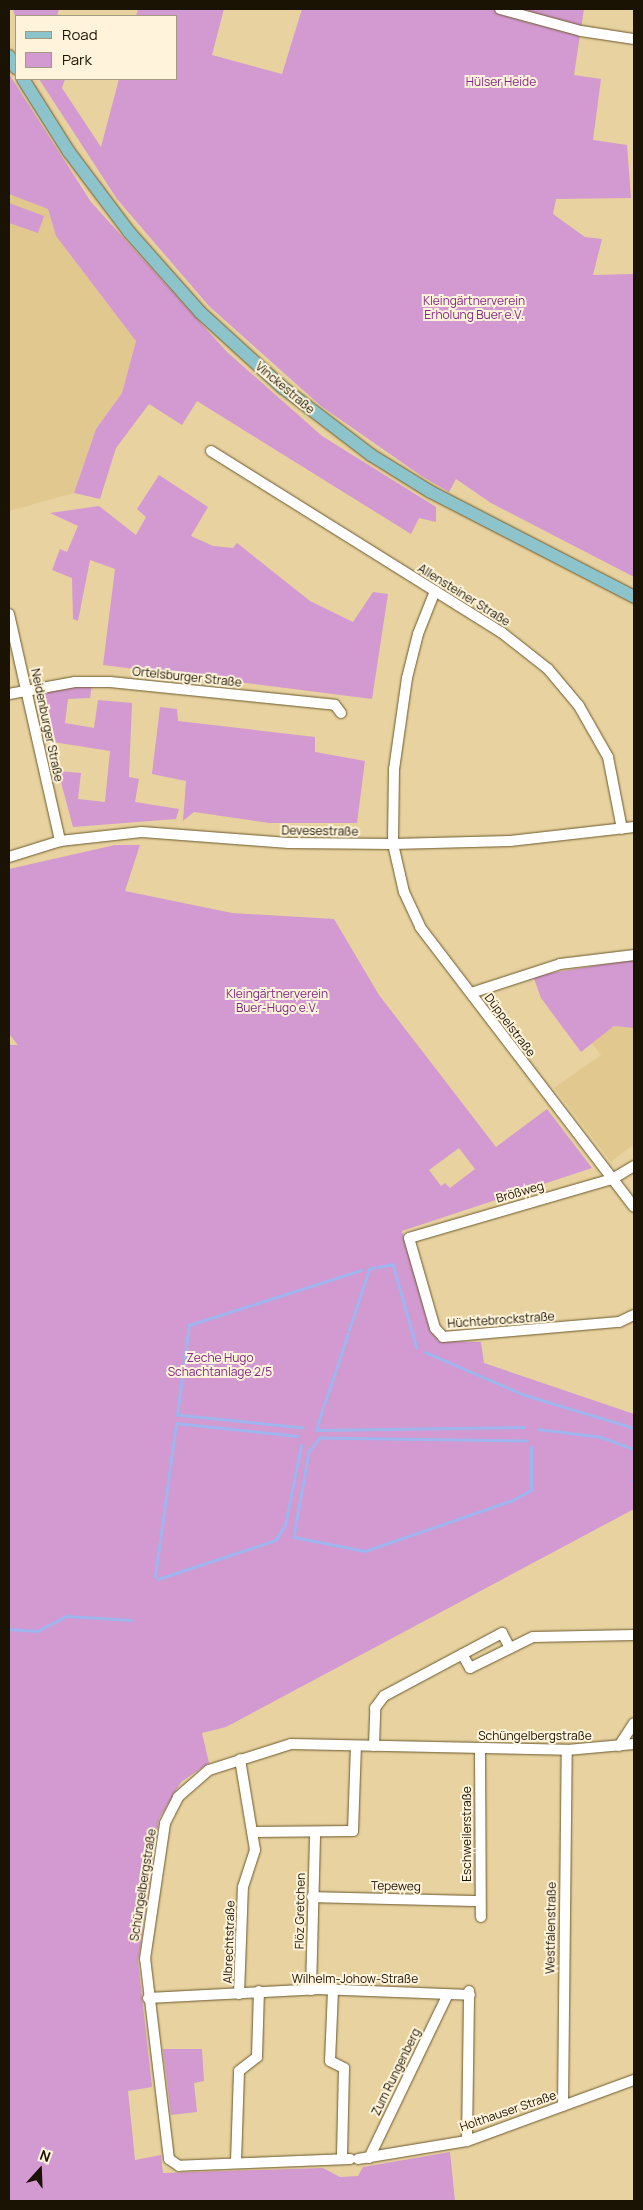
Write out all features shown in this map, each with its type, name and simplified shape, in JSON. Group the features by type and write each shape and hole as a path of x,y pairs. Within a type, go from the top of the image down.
{"main road":[{"name":"Vinckestraße","path":"24,80 69,152 129,232 201,313 282,387 416,483 634,597"}],"street":[{"path":"500,9 581,31 634,39"},
{"name":"Allensteiner Straße","path":"211,451 518,644 570,694 608,757 622,829"},
{"name":"Düppelstraße","path":"435,591 418,634 401,711 394,844 404,892 420,927 634,1207"},
{"name":"Neidenburger Straße","path":"9,614 60,841"},
{"name":"Ortelsburger Straße","path":"9,694 75,682 110,682 334,705 341,713"},
{"name":"Devesestraße","path":"9,857 60,841 142,832 289,843 394,844 510,841 634,827"},
{"path":"471,993 560,964 634,955"},
{"name":"Brößweg","path":"409,1238 612,1179 634,1166"},
{"name":"Hüchtebrockstraße","path":"409,1238 435,1328 443,1337 619,1322 634,1315"},
{"path":"374,1746 375,1708 380,1699 502,1632 510,1648"},
{"path":"462,1654 470,1668 533,1638 561,1634 634,1635"},
{"path":"620,1746 634,1723"},
{"name":"Schüngelbergstraße","path":"172,2163 148,1998 145,1959 165,1823 187,1786 209,1770 291,1744 567,1750 634,1744"},
{"path":"253,1832 315,1833 353,1831 356,1746"},
{"name":"Eschweilerstraße","path":"480,1749 479,1901 484,1908 481,1917"},
{"name":"Westfalenstraße","path":"563,2106 567,1750"},
{"name":"Albrechtstraße","path":"148,1998 239,1994 243,1887 255,1850 240,1759"},
{"name":"Flöz Gretchen","path":"311,1990 315,1833"},
{"name":"Tepeweg","path":"312,1897 479,1901"},
{"name":"Wilhelm-Johow-Straße","path":"239,1994 259,1991 311,1990 417,1990 447,1996 469,1993 467,2141"},
{"path":"332,1990 330,2061 344,2068 355,2159"},
{"path":"236,2162 239,2071 257,2057 259,1991"},
{"name":"Zum Rungenberg","path":"355,2159 447,1996"},
{"name":"Holthauser Straße","path":"172,2163 355,2159 467,2141 634,2080"}],"shaded area":[{"path":"9,194 48,209 56,236 136,341 122,393 96,429 74,493 9,511"},
{"path":"614,1026 634,1028 634,1144 611,1162 554,1088 601,1055 592,1043"}],"green space":[{"path":"13,9 59,9 57,15 15,16"},
{"path":"138,9 224,9 212,55 282,74 302,9 584,9 574,75 601,79 593,140 627,145 631,198 556,199 553,214 585,237 602,239 593,275 634,274 634,577 491,503 456,479 449,492 423,477 321,406 209,306 117,199 40,80 65,80 62,88 101,147 119,80 178,80 178,15 136,15"},
{"path":"9,74 91,202 227,352 322,436 436,507 436,522 419,518 411,534 197,401 182,425 149,404 116,448 100,499 74,493 96,429 122,393 136,341 56,236 48,209 9,194"},
{"path":"9,203 44,216 38,233 9,223"},
{"path":"159,475 208,507 191,536 213,546 233,548 237,543 310,601 353,622 373,592 388,594 372,699 103,665 115,569 90,560 78,621 73,619 72,578 52,570 60,549 67,552 78,526 50,513 99,506 136,535 146,517 137,509"},
{"path":"92,685 90,698 68,699 65,723 94,728 98,700 132,703 129,777 139,779 135,802 179,809 176,819 73,827 58,771 81,773 78,799 105,802 110,751 47,741 36,691"},
{"path":"160,707 177,709 178,721 315,737 315,752 365,761 357,823 269,823 194,812 183,821 186,781 152,774"},
{"name":"Zeche Hugo Schachtanlage 2/5","path":"115,845 140,845 125,891 232,913 334,919 379,995 496,1147 547,1109 592,1168 402,1231 431,1332 439,1341 481,1342 484,1363 634,1414 634,1509 226,1727 202,1733 209,1763 181,1782 159,1819 138,1961 152,2087 128,2091 135,2160 161,2155 163,2173 323,2168 340,2177 358,2176 363,2167 450,2152 455,2201 9,2201 9,1045 18,1045 9,1034 9,869","holes":["459,1148 475,1169 450,1188 445,1183 441,1186 429,1170"]},
{"path":"634,959 634,1028 614,1026 581,1052 541,998 533,976"},
{"path":"163,2049 202,2049 204,2081 194,2083 197,2112 171,2115"}],"waterway":[{"path":"378,1267 393,1264 417,1348"},
{"path":"349,1330 369,1269 375,1267"},
{"path":"303,1428 177,1415 189,1325 361,1270"},
{"path":"336,1370 348,1334"},
{"path":"425,1352 525,1395 634,1428"},
{"path":"324,1405 335,1373"},
{"path":"323,1408 317,1430 524,1427"},
{"path":"155,1577 176,1423 297,1436"},
{"path":"538,1429 601,1437 634,1449"},
{"path":"527,1441 320,1438 309,1452 294,1537 365,1551 513,1500 531,1490 531,1447"},
{"path":"158,1579 276,1540 285,1525 301,1446"},
{"path":"9,1629 37,1631 67,1616 131,1620"}],"park label":[{"name":"Hülser Heide","path":"501,82"},
{"name":"Kleingärtnerverein Erholung Buer e.V.","path":"474,308"},
{"name":"Kleingärtnerverein Buer-Hugo e.V.","path":"277,1001"}]}
